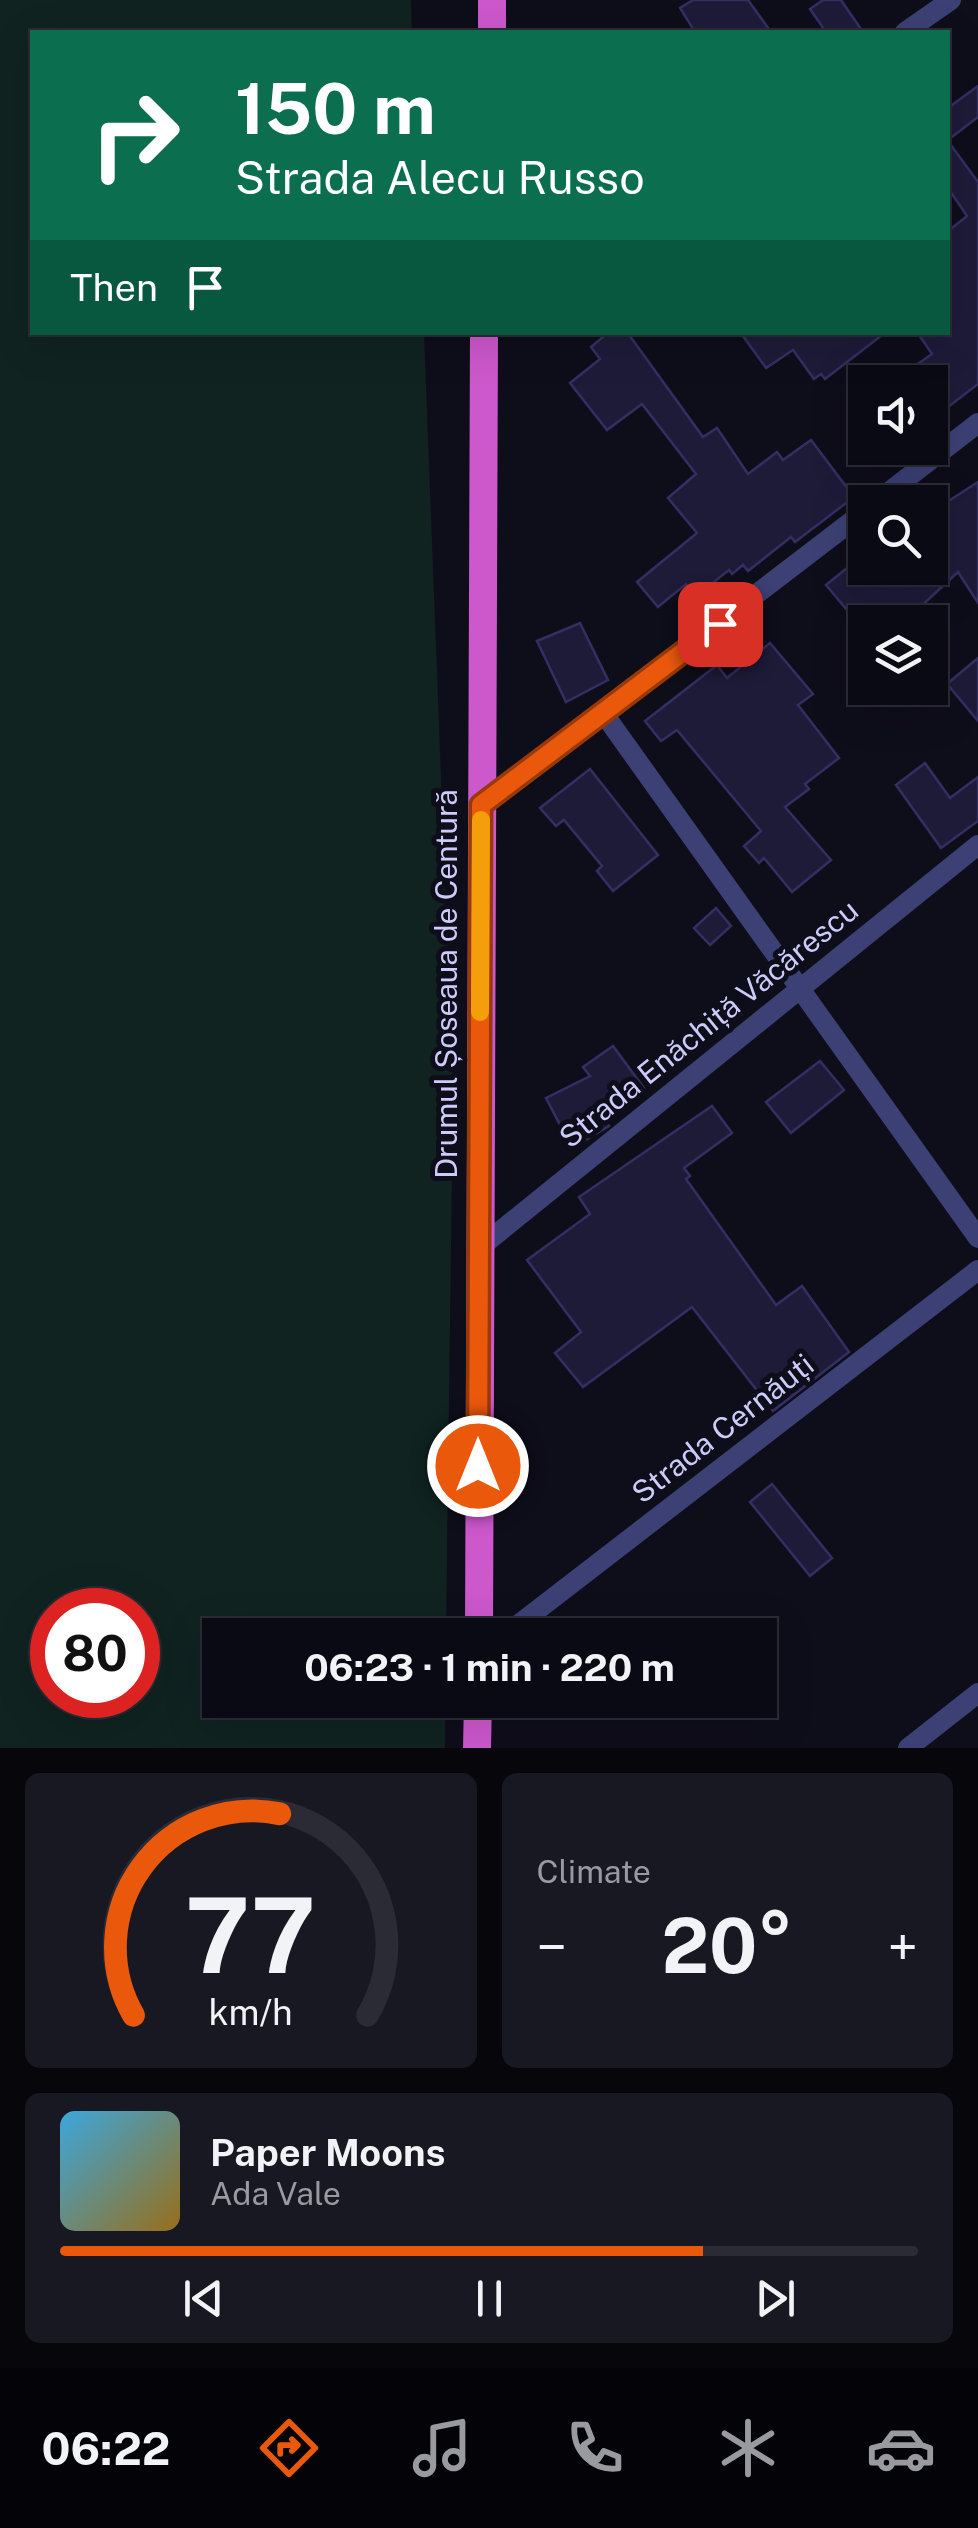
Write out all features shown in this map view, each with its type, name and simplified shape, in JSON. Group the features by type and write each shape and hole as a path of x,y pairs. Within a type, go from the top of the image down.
{"highway":[{"path":"492,0 492,30"},
{"name":"Drumul Șoseaua de Centură","path":"478,1618 484,335"},
{"path":"477,1748 478,1718"}],"street":[{"path":"908,30 952,0"},
{"path":"898,485 978,423"},
{"path":"481,805 848,524"},
{"path":"604,714 978,1238"},
{"name":"Strada Enăchiță Văcărescu","path":"478,1250 978,845"},
{"name":"Strada Cernăuți","path":"527,1618 978,1270"},
{"path":"908,1748 978,1693"}],"green space":[{"path":"0,0 411,0 412,30 30,30 30,335 424,335 453,1090 446,1618 202,1618 202,1718 445,1718 445,1748 0,1748"}],"building":[{"path":"693,0 748,0 770,30 694,30 680,8"},
{"path":"823,0 841,0 862,30 825,30 810,9"},
{"path":"978,86 978,117 950,138 950,107"},
{"path":"950,144 978,182 978,384 948,407 948,365 916,365 932,354 919,335 950,335 950,229 967,216 950,191"},
{"path":"605,335 629,335 703,437 717,428 748,474 777,452 783,460 811,440 848,489 848,502 795,542 791,537 748,571 743,565 732,574 729,570 696,596 686,584 658,607 637,582 697,533 668,498 696,474 642,404 607,430 570,383 600,359 591,347"},
{"path":"742,335 882,335 825,379 821,374 814,379 793,350 766,368"},
{"path":"978,482 978,603 958,572 948,581 948,501"},
{"path":"847,568 848,585 944,585 922,605 848,605 848,611 826,585"},
{"path":"580,623 608,680 566,702 537,641"},
{"path":"770,643 813,694 798,705 839,758 805,784 809,789 785,807 831,860 792,892 764,858 759,863 744,846 761,831 677,730 661,741 645,721 717,665 727,678"},
{"path":"978,658 978,721 948,685"},
{"path":"925,763 950,798 978,777 978,821 941,848 896,785"},
{"path":"590,769 658,855 613,891 597,871 602,866 564,820 556,826 540,808"},
{"path":"716,908 731,926 710,945 694,928"},
{"path":"613,1046 644,1088 604,1117 609,1126 572,1148 546,1098 590,1076 583,1067"},
{"path":"820,1061 844,1090 791,1133 766,1102"},
{"path":"712,1106 732,1133 684,1168 690,1176 686,1179 776,1305 802,1286 849,1352 773,1411 692,1307 583,1387 555,1353 581,1332 527,1260 590,1214 579,1197"},
{"path":"772,1484 832,1558 810,1576 750,1502"}],"slow traffic":[{"path":"480,1012 481,820"}],"route":[{"path":"478,1466 481,805 720,624"}]}
